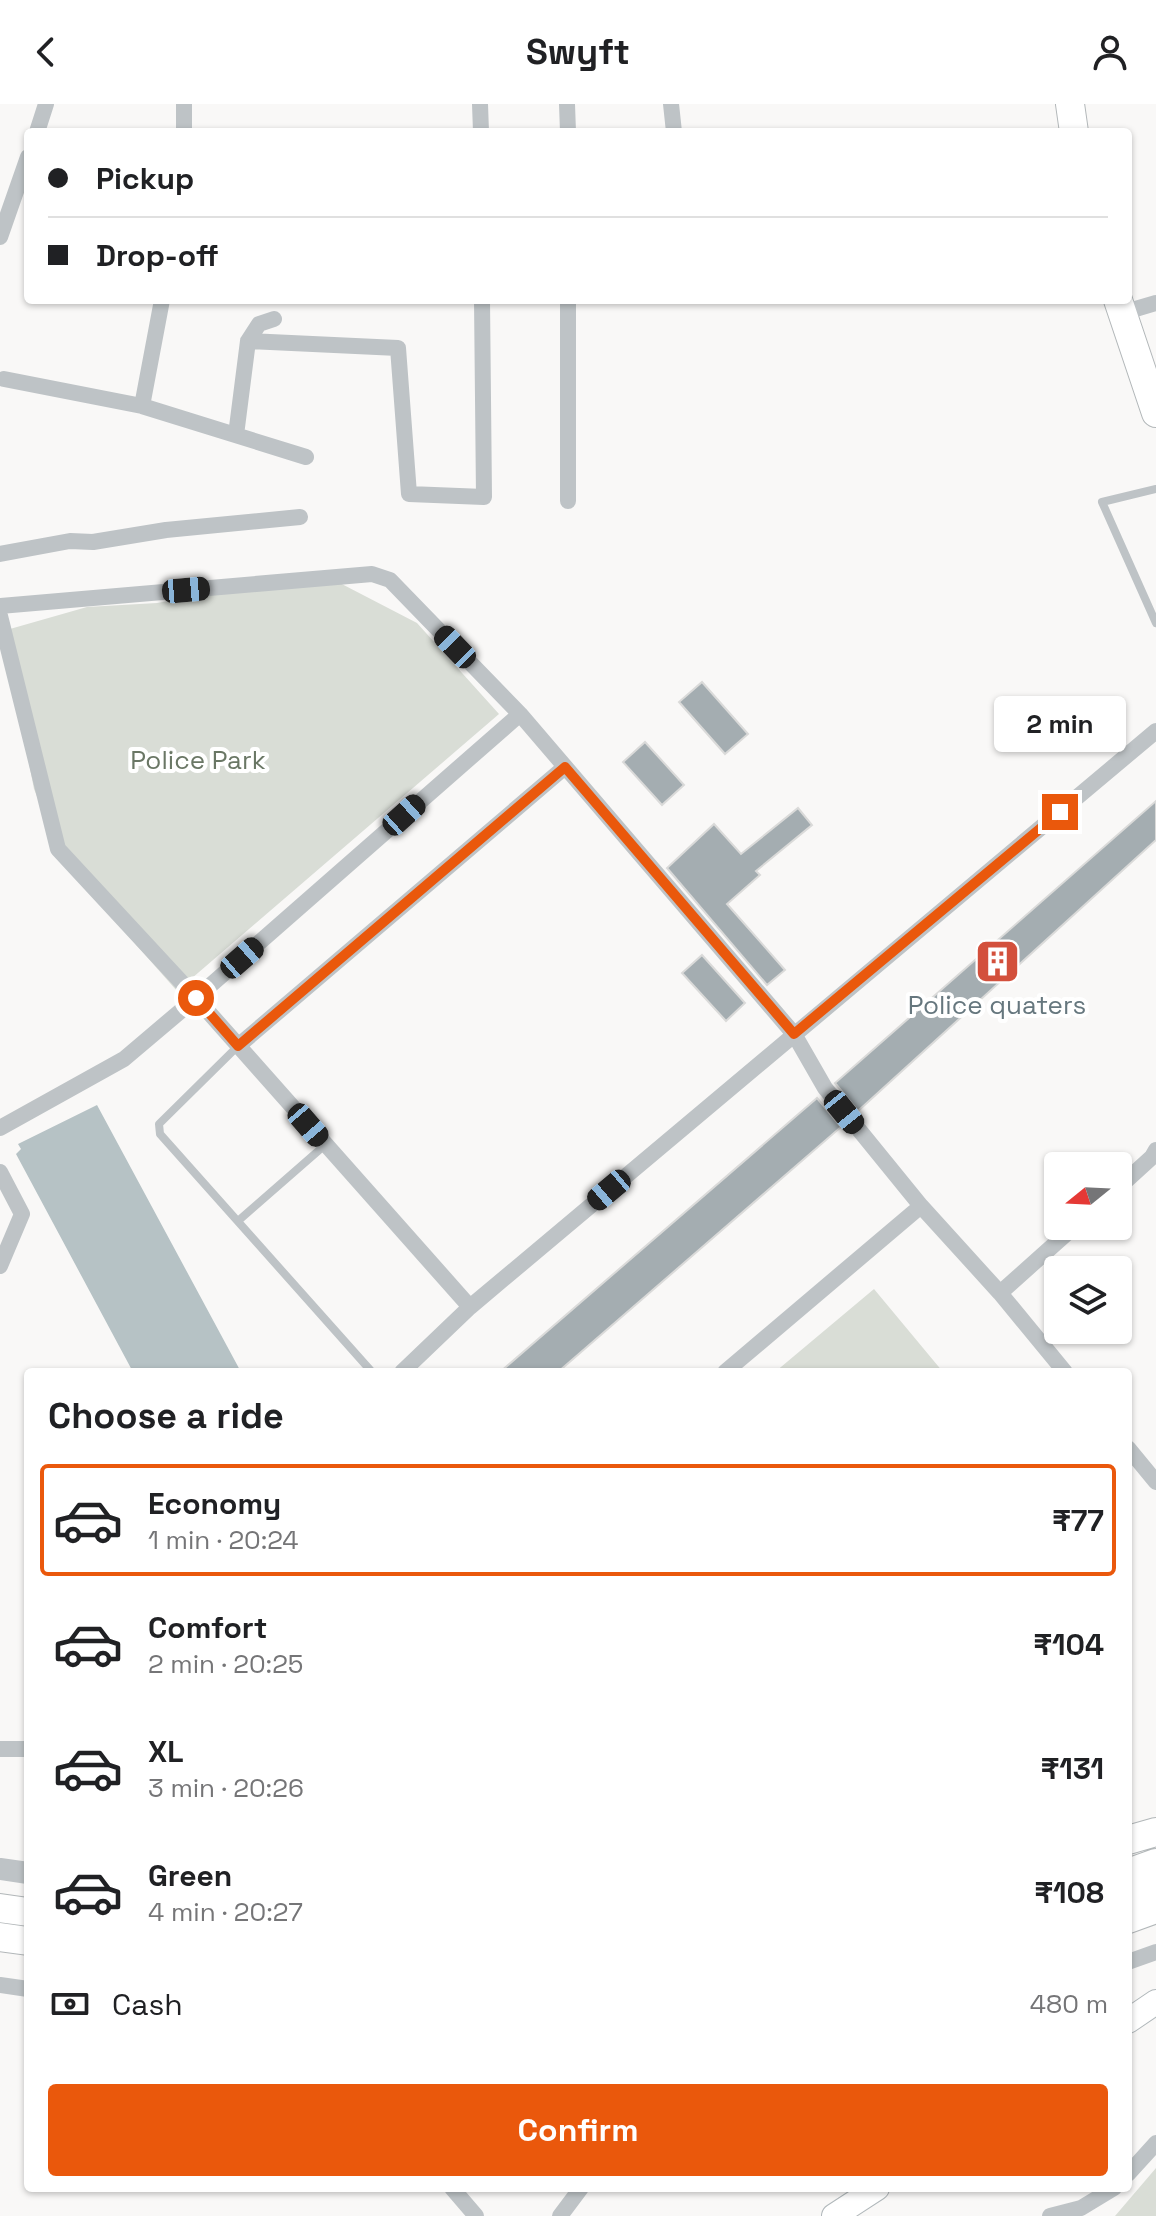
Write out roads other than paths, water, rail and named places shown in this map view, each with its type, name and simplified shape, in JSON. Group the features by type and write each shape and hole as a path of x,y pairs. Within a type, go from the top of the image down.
{"highway":[{"path":"1070,104 1073,128"},
{"path":"1120,306 1156,413"},
{"path":"1132,1839 1156,1832"},
{"path":"1132,1872 1156,1863"},
{"path":"1132,1896 1156,1887"},
{"path":"0,1908 24,1911"},
{"path":"1132,1918 1156,1909"},
{"path":"0,1937 24,1940"}],"main road":[{"path":"834,2216 871,2192"}],"street":[{"path":"38,128 46,104"},
{"path":"184,104 184,128"},
{"path":"480,104 481,128"},
{"path":"567,104 568,128"},
{"path":"671,104 674,128"},
{"path":"0,237 24,168"},
{"path":"1120,306 1156,303"},
{"path":"142,406 161,304"},
{"path":"248,341 398,348 409,494 484,497 482,304"},
{"path":"568,304 568,501"},
{"path":"236,435 248,341 259,324 274,319"},
{"path":"4,379 142,406 306,457"},
{"path":"0,554 70,541 93,542 166,530 300,517"},
{"path":"0,606 372,574 390,580 520,714 794,1034 825,1088 921,1206 1000,1293 1062,1368"},
{"path":"0,616 58,849 196,998 470,1307"},
{"path":"0,1128 124,1059 520,714"},
{"path":"406,1368 470,1307 1156,731"},
{"path":"238,1046 565,767"},
{"path":"1132,1175 1156,1150"},
{"path":"0,1172 22,1214 0,1266"},
{"path":"730,1368 921,1206"},
{"path":"1000,1293 1059,1240"},
{"path":"1132,1453 1156,1482"},
{"path":"0,1749 24,1749"},
{"path":"0,1869 24,1872"},
{"path":"1132,1961 1156,1952"},
{"path":"0,1985 24,1988"},
{"path":"1132,2170 1156,2143"},
{"path":"455,2192 476,2216"},
{"path":"560,2216 578,2192"},
{"path":"1050,2216 1081,2208 1107,2192"}],"lane":[{"path":"1156,489 1102,502 1156,623"},
{"path":"238,1046 159,1124 160,1134 368,1368"},
{"path":"238,1221 325,1145"}],"place":[{"name":"Police quaters","path":"997,962"}],"park label":[{"name":"Police Park","path":"198,760"}]}
